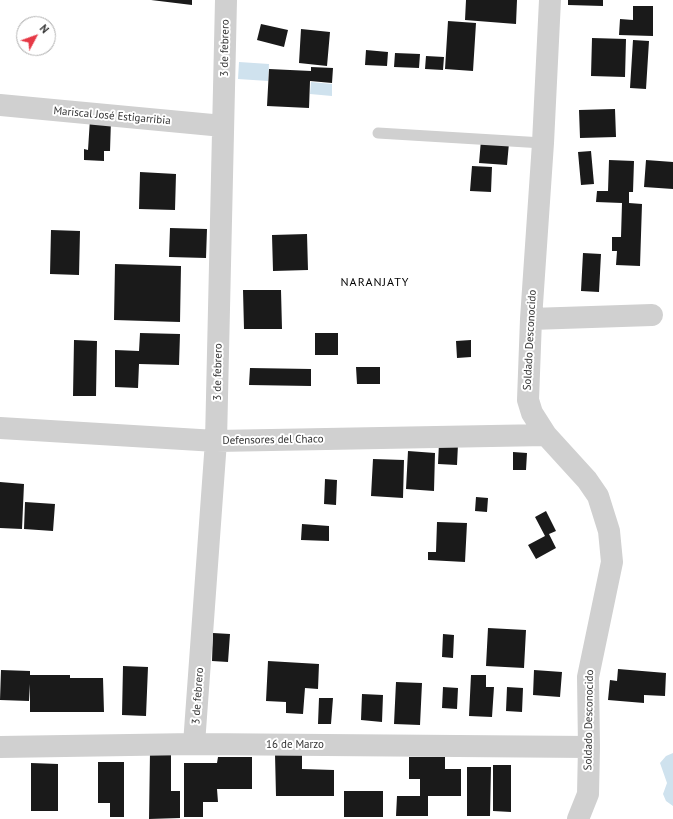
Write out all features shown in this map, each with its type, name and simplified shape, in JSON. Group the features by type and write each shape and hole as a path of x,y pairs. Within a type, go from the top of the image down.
{"street":[{"name":"3 de febrero","path":"194,744 216,441 226,0"},
{"name":"Soldado Desconocido","path":"550,0 543,143 531,319 528,400 532,413 546,435 587,480 598,496 609,531 612,562 588,677 588,794 578,819"},
{"name":"Mariscal José Estigarribia","path":"0,105 223,126"},
{"path":"531,319 652,316"},
{"name":"Defensores del Chaco","path":"0,428 216,441 546,435"},
{"name":"16 de Marzo","path":"0,747 194,744 589,747"}],"lane":[{"path":"378,132 543,143"}],"water":[{"path":"239,62 269,64 268,81 238,79"},
{"path":"311,82 332,84 332,96 310,94"},
{"path":"673,753 673,806 666,801 663,794 667,783 660,763 666,756"}],"building":[{"path":"151,0 192,0 192,5"},
{"path":"466,0 517,0 516,24 465,20"},
{"path":"568,0 603,0 603,6 568,5"},
{"path":"633,6 653,6 653,36 619,35 620,19 633,20"},
{"path":"448,21 476,23 473,71 445,69"},
{"path":"261,24 288,30 284,47 257,40"},
{"path":"301,29 330,32 327,66 299,63"},
{"path":"592,38 626,39 625,77 591,76"},
{"path":"633,40 649,41 646,89 630,88"},
{"path":"366,50 388,52 387,66 365,65"},
{"path":"395,53 420,54 419,68 394,67"},
{"path":"426,56 444,57 443,70 425,69"},
{"path":"311,67 333,68 332,83 310,81 309,108 267,106 269,69 311,71"},
{"path":"615,109 616,137 580,138 579,110"},
{"path":"90,119 111,120 110,151 104,151 104,161 84,160 84,149 88,150"},
{"path":"481,140 509,143 507,165 479,163"},
{"path":"591,151 594,184 581,185 578,152"},
{"path":"609,160 634,161 633,192 629,192 629,203 642,204 640,266 616,265 617,251 612,251 612,237 621,237 622,203 596,202 597,191 608,191"},
{"path":"646,160 673,162 673,189 644,187"},
{"path":"472,166 492,167 491,192 470,191"},
{"path":"140,172 176,174 175,210 139,209"},
{"path":"170,228 207,229 206,258 169,257"},
{"path":"51,230 80,231 79,275 50,274"},
{"path":"307,234 308,270 273,271 272,235"},
{"path":"583,253 601,254 599,292 581,291"},
{"path":"115,264 181,266 180,322 114,320"},
{"path":"243,290 281,290 282,329 244,329"},
{"path":"140,333 180,334 179,365 139,364 138,388 115,387 115,350 139,351"},
{"path":"315,333 338,333 338,355 315,355"},
{"path":"74,340 97,341 96,396 73,396"},
{"path":"471,340 471,357 457,358 456,341"},
{"path":"356,367 380,367 380,384 357,384"},
{"path":"250,368 311,369 311,386 249,385"},
{"path":"439,443 458,444 457,465 438,464"},
{"path":"408,451 435,453 434,491 406,489"},
{"path":"513,452 527,453 526,470 513,470"},
{"path":"373,459 404,460 403,498 371,496"},
{"path":"325,479 337,480 336,505 324,504"},
{"path":"0,482 24,484 22,529 0,528"},
{"path":"476,497 488,498 487,512 475,511"},
{"path":"25,502 55,504 53,531 24,529"},
{"path":"546,511 556,531 549,534 556,548 536,559 528,545 545,536 535,517"},
{"path":"437,522 467,523 465,562 428,560 428,552 436,552"},
{"path":"302,524 329,526 329,541 301,540"},
{"path":"488,628 526,630 524,668 486,666"},
{"path":"213,633 230,634 228,662 212,661"},
{"path":"443,634 454,635 453,658 442,657"},
{"path":"268,661 319,664 318,689 305,688 303,714 286,713 286,702 266,701"},
{"path":"123,666 148,667 146,716 122,715"},
{"path":"618,669 666,673 665,696 644,695 644,703 608,700 610,680 617,681"},
{"path":"1,670 30,671 30,675 70,675 70,678 103,678 104,712 30,712 30,684 29,701 0,700"},
{"path":"534,670 562,672 560,697 533,695"},
{"path":"471,675 486,675 486,687 494,687 492,717 469,716"},
{"path":"396,682 422,683 420,725 394,724"},
{"path":"443,687 458,688 457,709 442,708"},
{"path":"507,687 523,688 522,712 506,711"},
{"path":"362,694 383,695 382,722 361,720"},
{"path":"319,698 333,698 331,724 318,724"},
{"path":"150,752 171,752 171,791 180,791 180,818 149,819"},
{"path":"275,754 302,754 302,769 334,770 334,796 276,796"},
{"path":"218,757 252,757 252,789 217,789 218,802 203,802 203,817 184,817 184,763 217,763"},
{"path":"409,757 445,757 445,769 461,769 461,796 428,796 428,816 396,816 397,796 420,796 420,779 409,779"},
{"path":"98,762 124,762 124,817 110,817 110,803 98,803"},
{"path":"31,763 58,764 58,811 31,811"},
{"path":"493,765 511,765 511,812 493,811"},
{"path":"467,767 491,767 490,816 467,816"},
{"path":"344,791 383,791 383,817 344,817"}],"district":[{"name":"NARANJATY","path":"375,283"}]}
